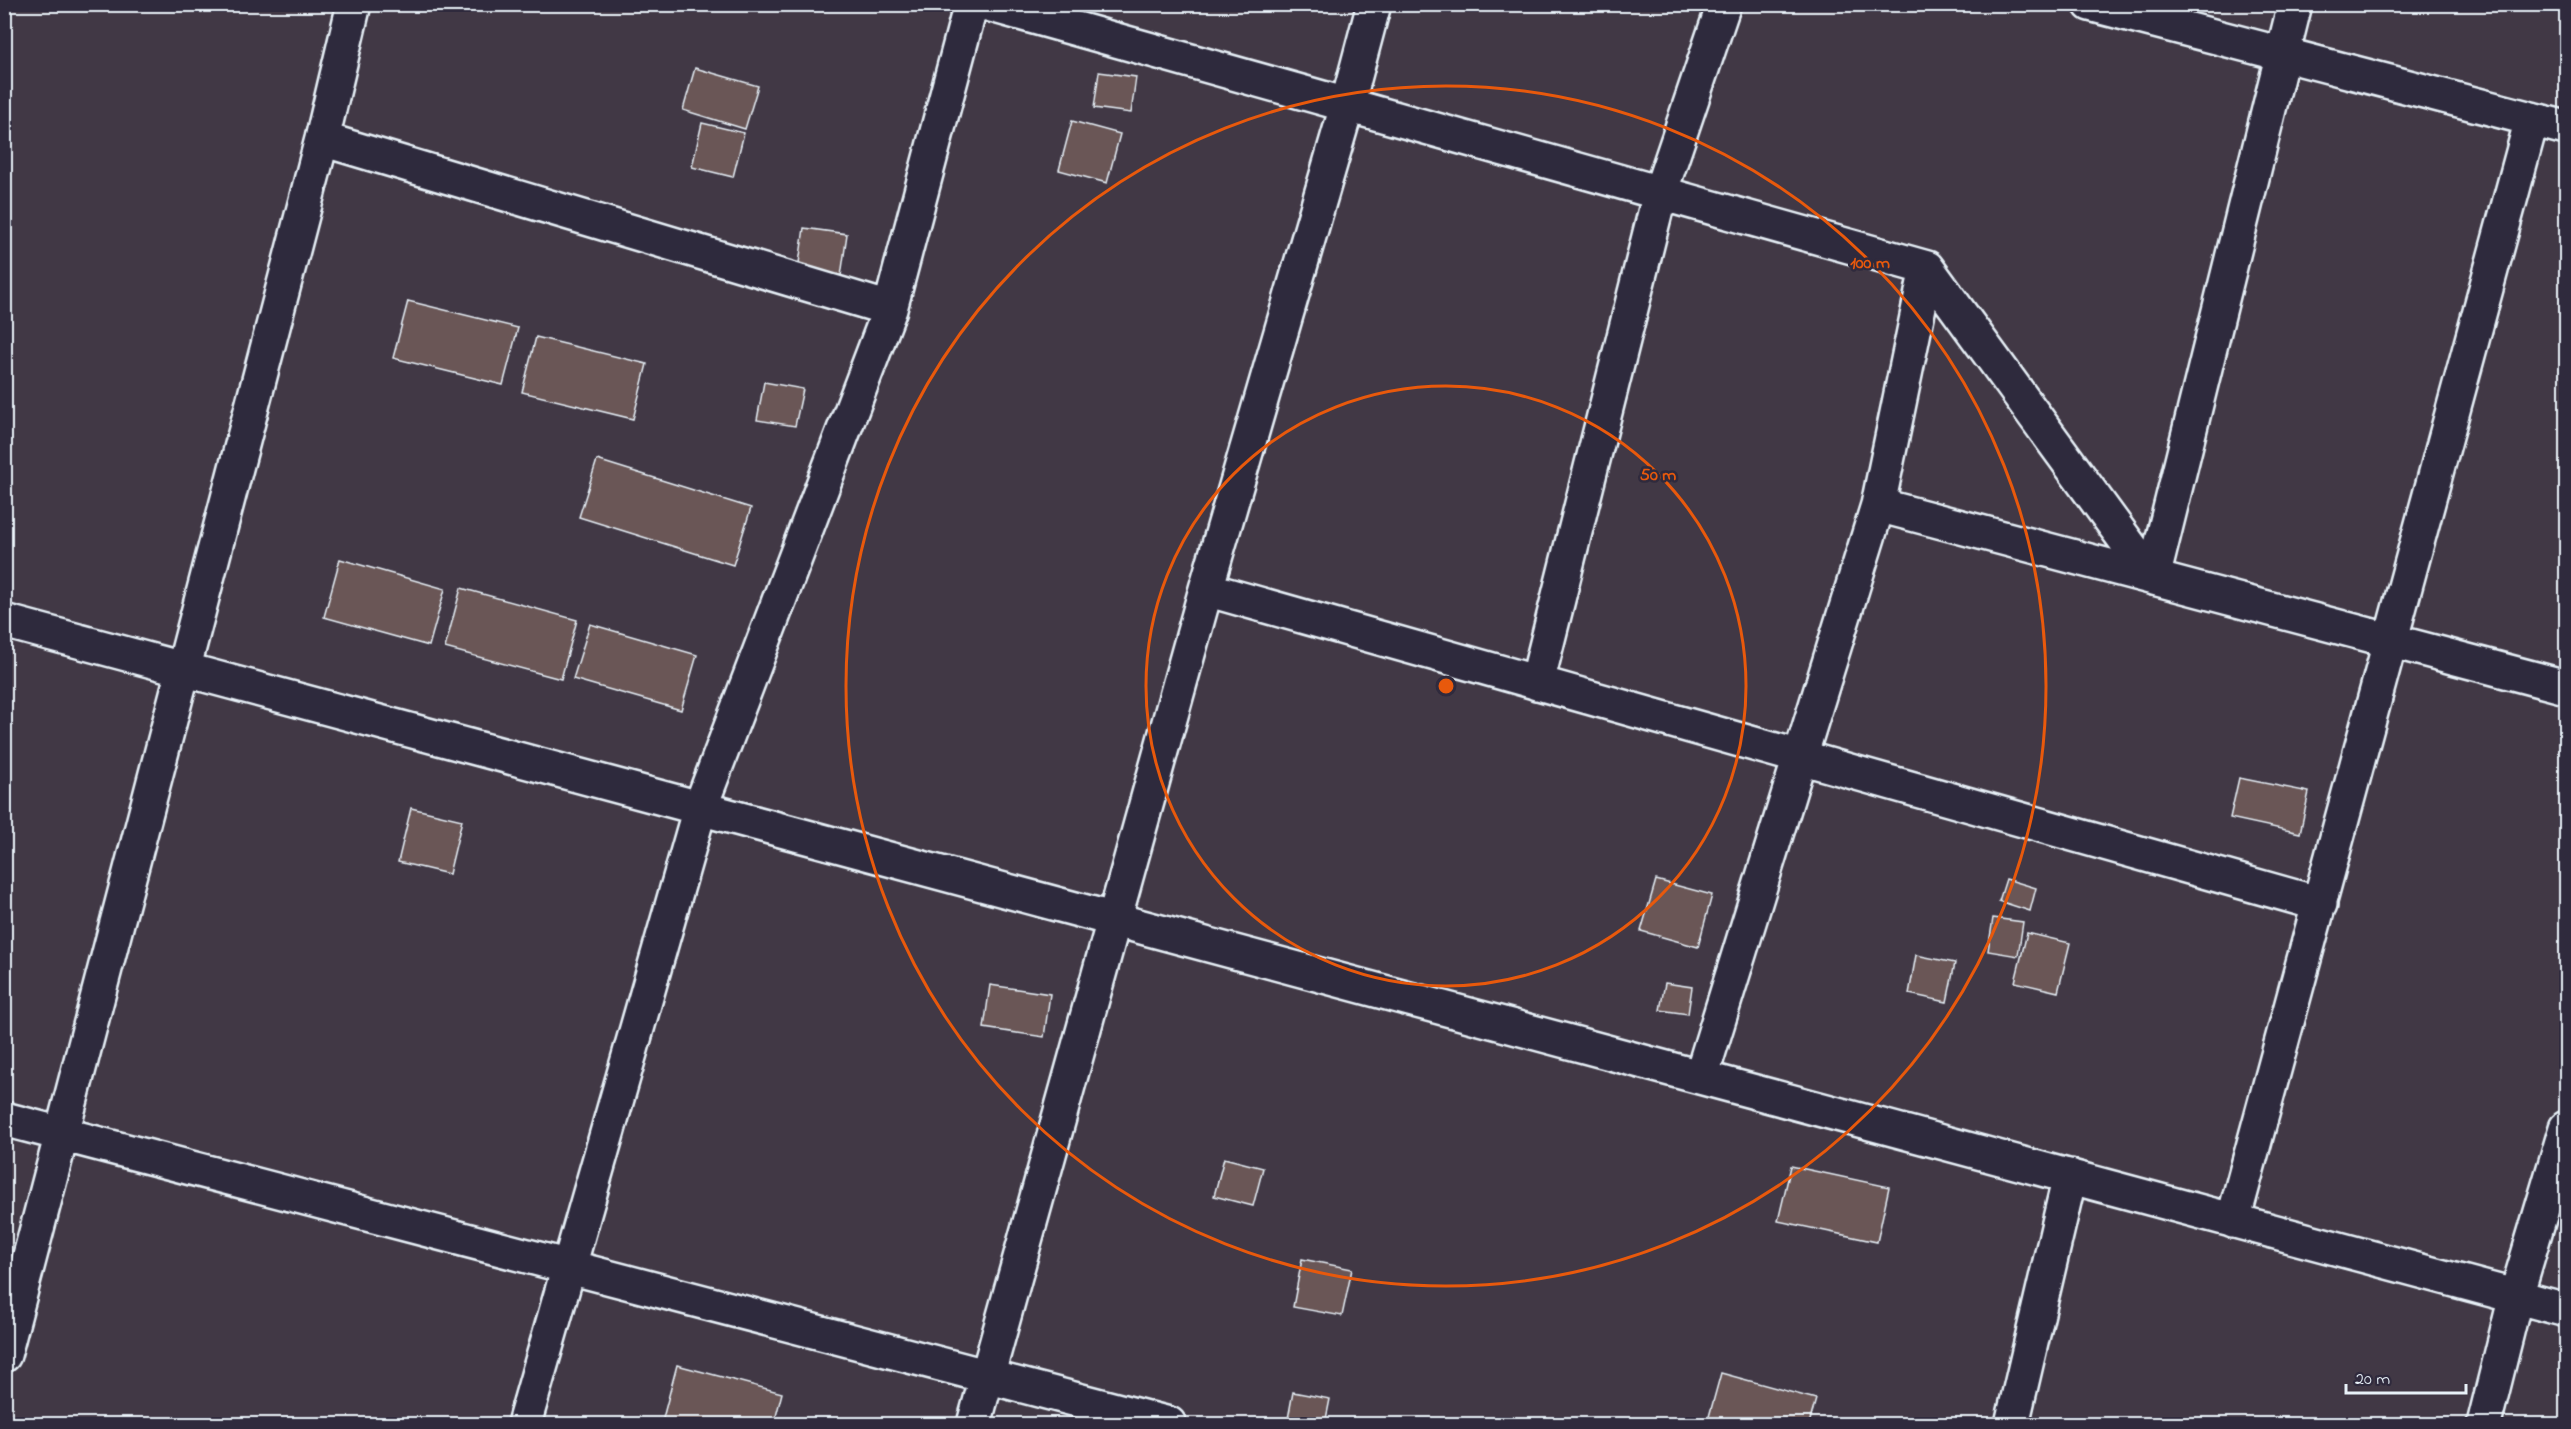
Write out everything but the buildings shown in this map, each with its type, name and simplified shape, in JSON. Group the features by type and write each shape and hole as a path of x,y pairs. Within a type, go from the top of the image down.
{"street":[{"path":"4,1355 322,139 354,4"},
{"path":"524,1425 700,808 890,309 971,4"},
{"path":"988,4 1927,268 2153,578"},
{"path":"974,1425 1206,589 1347,106 1374,4"},
{"path":"1537,683 1660,193 1724,4"},
{"path":"2090,4 2566,128"},
{"path":"2153,578 2295,4"},
{"path":"2234,1221 2532,119"},
{"path":"322,139 890,309"},
{"path":"1701,1077 1878,505 1927,268"},
{"path":"1878,505 2566,687"},
{"path":"1206,589 2320,904"},
{"path":"4,621 2566,1310"},
{"path":"4,1119 1168,1425"},
{"path":"2484,1425 2516,1296 2566,1128"},
{"path":"2012,1425 2070,1176"}]}
